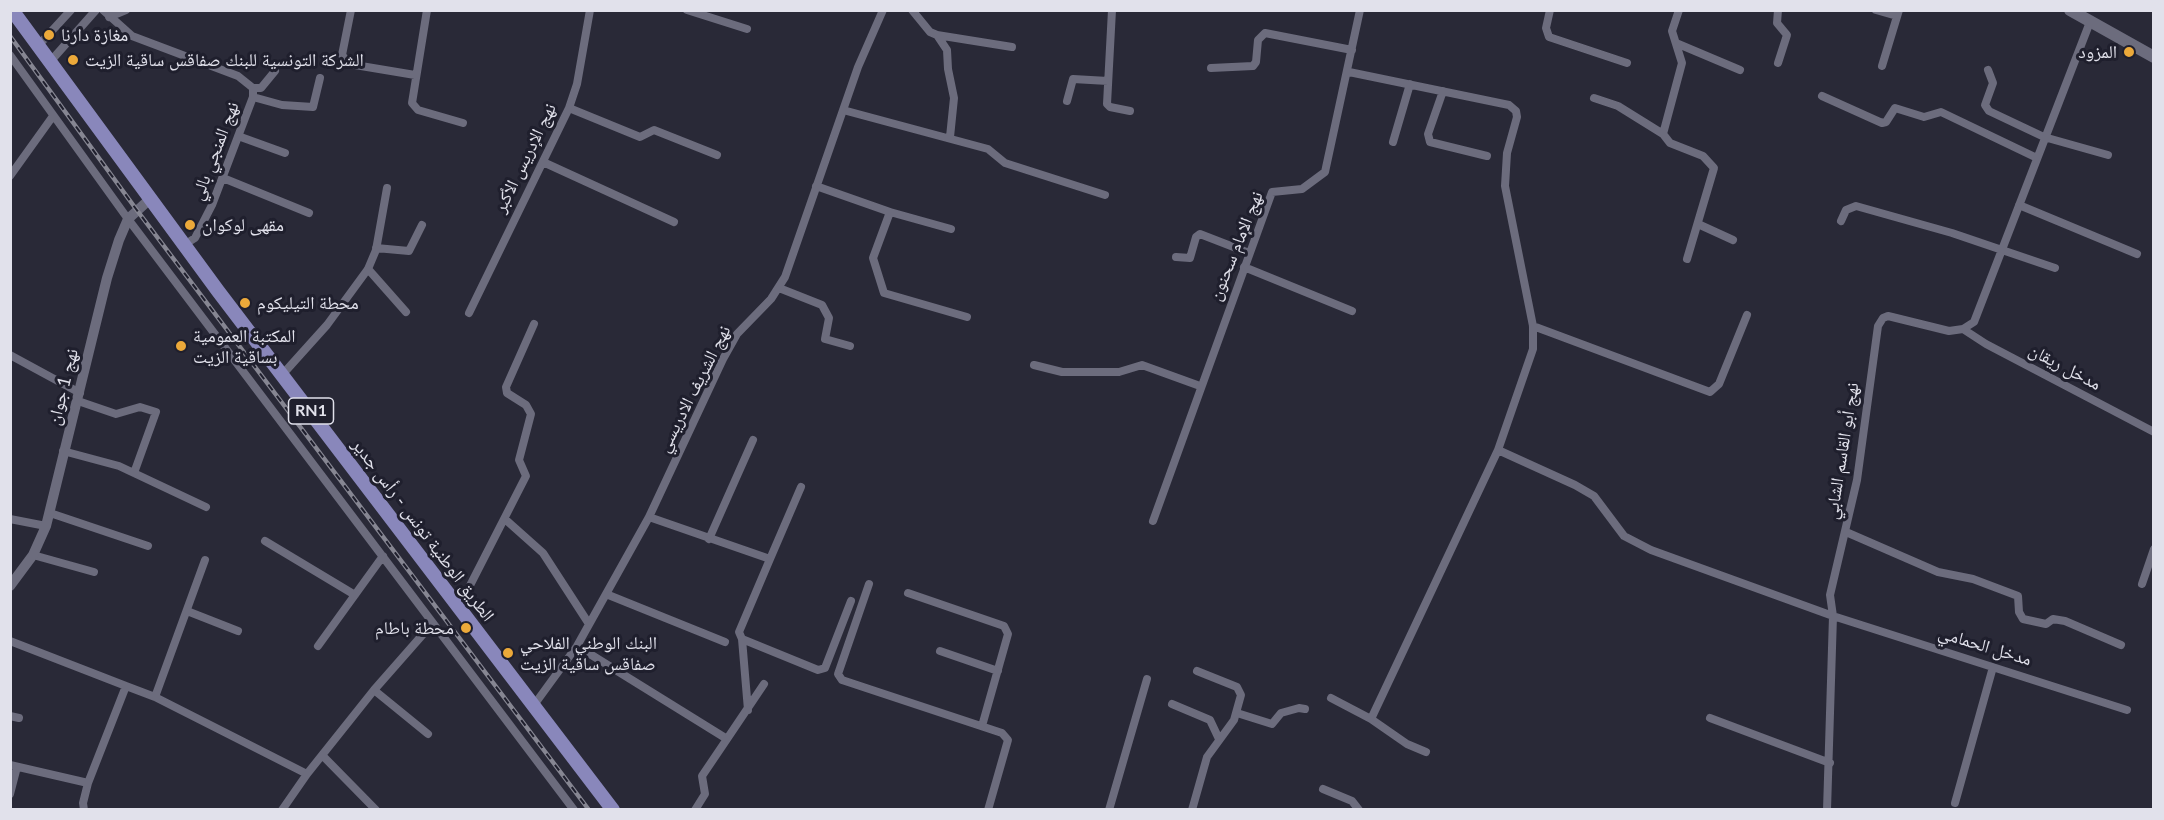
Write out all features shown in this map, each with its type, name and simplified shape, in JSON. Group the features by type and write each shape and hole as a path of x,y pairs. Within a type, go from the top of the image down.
{"main road":[{"name":"الطريق الوطنية تونس - رأس جدير","path":"12,10 184,245 613,810"},
{"path":"2070,10 2154,57"}],"street":[{"path":"37,47 71,10"},
{"path":"49,63 96,10"},
{"path":"106,14 126,10"},
{"path":"351,10 342,55 350,64 415,75"},
{"path":"427,10 412,103 418,110 463,123"},
{"name":"نهج الإدريس الأكبر","path":"469,313 569,108 577,84 590,10"},
{"path":"687,10 747,29"},
{"name":"نهج الشريف الادريسي","path":"534,705 577,646 649,517 723,359 742,328 779,288 785,277 870,35 884,10"},
{"path":"912,10 930,32 937,35 1012,47"},
{"path":"1112,10 1108,106 1130,111"},
{"name":"نهج الإمام سحنون","path":"1153,521 1272,192 1302,189 1325,172 1349,72 1360,10"},
{"path":"1550,10 1546,28 1549,37 1627,63"},
{"path":"1663,134 1682,68 1682,59 1672,32 1679,10"},
{"path":"1778,10 1777,23 1787,35 1778,63"},
{"path":"1876,10 1898,14 1882,66"},
{"name":"نهج المنجي بالي","path":"106,14 132,36 238,76 253,93 223,178 199,232 184,245"},
{"path":"1963,329 1974,322 1978,314 2090,22"},
{"path":"1211,68 1253,66 1256,62 1258,40 1265,33 1352,50"},
{"path":"937,35 947,50 954,98 950,137"},
{"path":"1676,43 1740,70"},
{"path":"10,55 128,219 574,810"},
{"path":"1989,70 1993,83 1986,100 1986,108 2044,137 2108,155"},
{"path":"253,93 261,88 275,71"},
{"path":"1349,72 1509,105 1516,111 1517,117 1506,161 1505,186 1533,326 1533,349 1498,450 1371,719"},
{"path":"253,93 282,105 312,107 320,78"},
{"path":"1067,101 1072,79 1108,81"},
{"path":"1393,142 1410,84"},
{"path":"1443,91 1428,134 1430,142 1487,156"},
{"path":"1822,96 1882,123 1886,122 1895,108 1924,117 1941,112 2037,158"},
{"path":"1594,98 1618,106 1663,134 1670,143 1703,156 1714,168 1687,259"},
{"path":"569,108 636,136 643,137 654,130 717,155"},
{"path":"843,110 988,149 1005,163 1105,195"},
{"path":"10,176 53,116"},
{"path":"238,136 285,153"},
{"path":"543,162 674,222"},
{"path":"223,178 309,213"},
{"path":"816,186 890,212 951,229"},
{"path":"282,375 327,325 368,269 376,248 387,188"},
{"name":"نهج 1 جوان","path":"10,586 33,555 46,526 106,278 128,219 150,199"},
{"path":"2019,205 2137,254"},
{"path":"1841,221 1846,210 1856,206 2055,268"},
{"path":"890,212 873,258 884,292 967,317"},
{"path":"1698,224 1733,240"},
{"path":"376,248 409,251 422,225"},
{"path":"1176,257 1190,258 1196,237 1200,234 1249,253"},
{"path":"1244,267 1352,310"},
{"path":"368,269 406,312"},
{"path":"779,288 824,307 829,318 825,339 850,346"},
{"path":"1533,326 1710,392 1719,384 1747,315"},
{"name":"نهج أبو القاسم الشابي","path":"1827,810 1833,616 1830,595 1857,480 1878,326 1883,318 1888,316 1949,331 1963,329"},
{"path":"459,607 506,520 526,476 519,460 531,414 526,405 507,393 506,387 534,324"},
{"name":"مدخل ريقان","path":"1963,329 1986,344 2154,432"},
{"path":"10,355 79,397 116,414 140,407 156,412 134,473"},
{"path":"1034,365 1071,372 1119,372 1142,365 1200,386"},
{"path":"709,539 753,440"},
{"name":"مدخل الحمامي","path":"1498,450 1594,496 1624,536 1635,544 1833,616 1993,667 2029,676 2127,710"},
{"path":"63,451 134,473 206,507"},
{"path":"748,710 742,639 739,632 801,487"},
{"path":"50,513 148,546"},
{"path":"649,517 770,560"},
{"path":"10,519 46,526"},
{"path":"506,520 543,553 589,624"},
{"path":"1846,532 1938,572 1973,579 2018,596 2021,602 2019,612 2024,619 2046,624 2053,619 2065,621 2121,645"},
{"path":"265,541 355,595"},
{"path":"2142,584 2154,549"},
{"path":"33,555 94,572"},
{"path":"318,646 383,556"},
{"path":"155,696 205,560"},
{"path":"869,584 838,674 842,680 1002,733 1008,740 988,810"},
{"path":"908,593 1004,626 1008,634 982,726"},
{"path":"606,594 725,642"},
{"path":"742,639 818,670 825,668 851,601"},
{"path":"187,611 237,631"},
{"path":"282,810 307,774 374,690 432,624"},
{"path":"10,641 155,696 307,774"},
{"path":"577,646 727,739"},
{"path":"940,651 998,671"},
{"path":"1955,802 1993,667"},
{"path":"1192,810 1207,757 1234,720 1241,694 1237,687 1197,671"},
{"path":"1109,810 1147,679"},
{"path":"695,810 704,799 702,776 764,684"},
{"path":"84,810 82,802 88,783 126,686"},
{"path":"374,690 428,734"},
{"path":"1331,698 1371,719 1407,744 1426,752"},
{"path":"1172,704 1210,720 1219,739"},
{"path":"1237,712 1272,724 1281,713 1299,708 1305,710"},
{"path":"1710,718 1830,764"},
{"path":"322,756 376,810"},
{"path":"10,794 14,766 88,783"},
{"path":"1323,789 1352,801 1359,810"}],"railway":[{"path":"10,36 136,209 589,810"}],"place":[{"name":"مغازة دارنا","path":"49,35"},
{"name":"المزود","path":"2129,52"},
{"name":"الشركة التونسية للبنك صفاقس ساقية الزيت","path":"73,60"},
{"name":"مقهى لوكوان","path":"190,225"},
{"name":"محطة التيليكوم","path":"245,303"},
{"name":"المكتبة العمومية بساقية الزيت","path":"181,346"},
{"name":"محطة باطام","path":"466,628"},
{"name":"البنك الوطني الفلاحي صفاقس ساقية الزيت","path":"508,653"}]}
